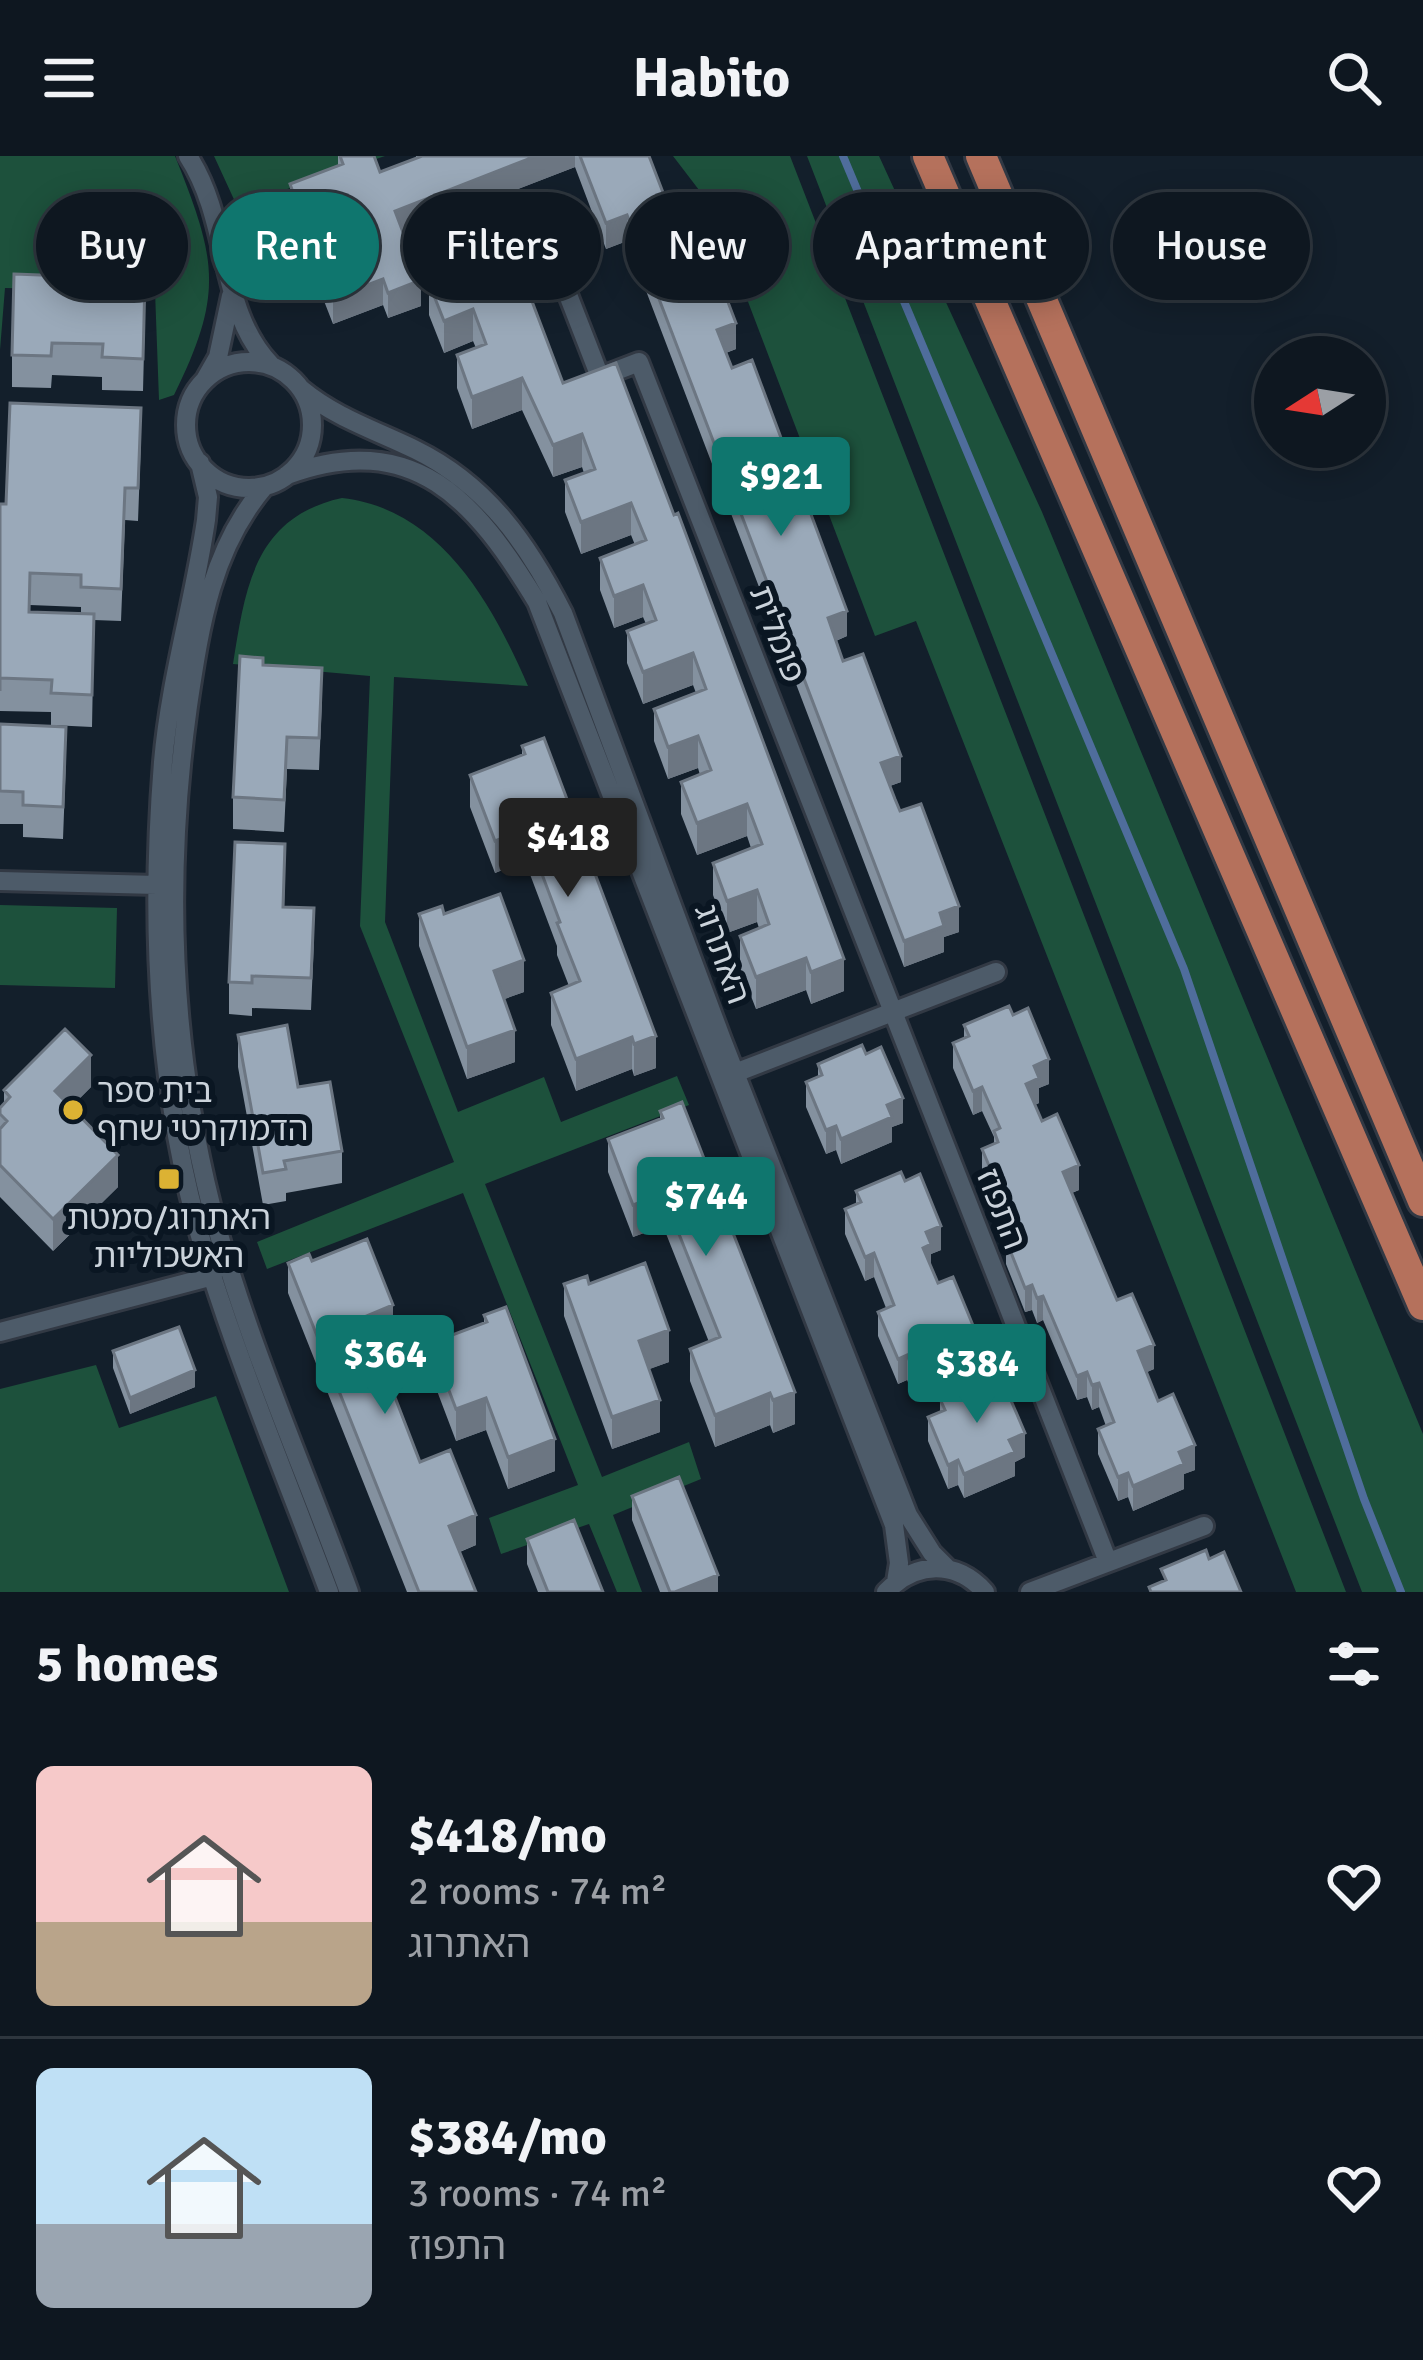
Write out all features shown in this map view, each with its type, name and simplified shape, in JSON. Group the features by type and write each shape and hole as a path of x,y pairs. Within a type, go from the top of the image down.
{"main road":[{"path":"928,156 1423,1306"},
{"path":"981,156 1423,1201"}],"street":[{"path":"188,156 212,206"},
{"path":"230,300 218,357 193,396 187,415 187,435 208,497 172,688 157,885 158,968 169,1085 190,1197 213,1276 329,1592"},
{"path":"235,300 242,323 271,365 301,389 312,430 304,457 287,475 265,486 233,527 217,564 190,693 177,821 174,943 179,1021 197,1147 218,1227 349,1592"},
{"name":"פומלית","path":"570,300 600,377 639,362 892,1013"},
{"path":"205,380 228,365 271,365"},
{"name":"האתרוג","path":"301,389 341,418 411,448 469,484 498,510 536,562 563,613 735,1073 908,1515 947,1568"},
{"name":"האתרוג","path":"287,475 340,459 408,466 452,492 481,518 537,602 894,1525 899,1563 891,1587"},
{"path":"200,463 231,485 265,486"},
{"path":"0,881 157,885"},
{"path":"735,1073 996,972"},
{"name":"התפוז","path":"892,1013 1108,1562"},
{"path":"0,1332 213,1276"},
{"path":"1030,1592 1204,1526"},
{"path":"891,1587 920,1570 947,1568 975,1581 985,1592"}],"green space":[{"path":"0,156 175,156 199,222 209,276 201,329 174,395 159,400 155,300 188,300 188,192 36,192 36,289 5,288 0,350"},
{"path":"214,156 385,156 278,192 231,192"},
{"path":"673,156 790,156 813,215 813,300 846,300 1346,1592 1296,1592 916,621 875,636 747,300 789,300 789,192 701,192"},
{"path":"807,156 879,156 895,192 821,192"},
{"path":"863,300 945,300 1042,512 1423,1434 1423,1592 1362,1592"},
{"path":"342,498 377,506 434,540 479,593 528,686 394,677 385,922 458,1112 544,1077 561,1122 677,1076 689,1105 485,1184 602,1477 689,1442 701,1479 613,1515 642,1592 617,1592 589,1524 501,1554 489,1518 578,1485 463,1193 267,1269 257,1242 454,1162 360,926 370,676 233,664 250,584 272,539 290,521"},
{"path":"0,905 117,908 115,988 0,985"},
{"path":"96,1365 119,1428 216,1396 289,1592 0,1592 0,1389"}],"building":[{"path":"340,156 374,156 380,172 422,156 536,156 444,192 403,192 403,208 395,211 403,232 403,287 388,293 383,279 379,281 379,192 293,192 290,184 343,164"},
{"path":"580,156 649,156 663,192 625,192 625,216 606,223 601,192 594,192"},
{"path":"14,274 36,275 36,300 144,300 143,359 102,357 103,344 52,343 51,356 12,355"},
{"path":"436,300 532,300 563,383 616,363 674,515 678,513 844,959 811,972 806,958 756,977 740,936 769,924 757,890 727,901 713,863 762,844 747,804 697,823 681,782 711,770 698,736 668,747 654,709 706,689 693,653 643,672 627,631 656,620 643,585 614,596 600,558 646,540 631,503 581,522 565,480 595,469 582,434 553,445 522,378 472,397 457,355 486,344 473,309 444,321"},
{"path":"659,300 727,300 736,323 717,330 732,368 752,360 790,462 771,470 788,516 809,509 847,611 828,618 843,661 863,654 901,756 881,763 900,811 921,804 959,906 940,913 944,926 904,941"},
{"path":"10,403 141,408 138,488 125,488 121,589 81,587 81,575 30,573 29,612 94,614 92,695 51,693 52,680 0,678 0,504 6,504"},
{"path":"240,656 263,658 263,665 322,668 319,738 287,737 284,800 233,797"},
{"path":"0,724 66,727 63,807 23,805 23,792 0,791"},
{"path":"544,738 656,1036 634,1044 632,1037 576,1059 551,993 580,981 560,922 525,829 495,841 470,775 525,754 522,746"},
{"path":"235,842 285,844 283,907 314,908 311,978 252,976 252,983 229,982"},
{"path":"500,894 524,960 494,971 515,1030 467,1047 419,914 442,906 444,914"},
{"path":"1009,1006 1013,1015 1028,1008 1049,1059 1034,1066 1039,1078 1026,1084 1042,1121 1057,1114 1079,1165 1063,1172 1117,1300 1132,1294 1154,1345 1138,1351 1158,1401 1173,1394 1195,1445 1179,1452 1184,1464 1133,1486 1128,1473 1118,1477 1098,1429 1114,1422 1099,1383 1092,1385 1087,1372 1077,1376 1043,1296 1037,1298 1032,1285 1025,1288 1006,1240 1018,1234 982,1149 998,1142 994,1131 1000,1128 982,1087 973,1091 953,1043 969,1036 964,1025"},
{"path":"287,1025 298,1087 330,1082 342,1151 284,1161 286,1169 263,1173 238,1035"},
{"path":"65,1029 91,1055 55,1091 118,1155 53,1219 0,1165 0,1129 7,1121 0,1108 10,1097 4,1090"},
{"path":"862,1045 866,1054 881,1047 903,1098 887,1105 892,1117 841,1139 836,1126 826,1130 806,1082 822,1075 818,1064"},
{"path":"682,1102 795,1392 773,1400 770,1393 715,1415 690,1349 720,1337 663,1194 633,1205 608,1139 663,1118 660,1111"},
{"path":"901,1172 905,1181 920,1174 941,1226 926,1232 931,1244 923,1248 938,1283 953,1277 974,1328 959,1334 964,1347 913,1369 907,1355 898,1359 878,1312 894,1305 874,1253 865,1257 845,1209 861,1202 856,1191"},
{"path":"367,1239 393,1305 364,1317 420,1462 450,1450 476,1515 449,1526 476,1592 419,1592 288,1263 309,1254 312,1261"},
{"path":"645,1263 669,1330 639,1341 660,1400 612,1417 564,1284 587,1276 589,1284"},
{"path":"506,1307 555,1439 508,1457 486,1398 456,1409 431,1343 487,1322 484,1315"},
{"path":"179,1327 195,1370 130,1398 113,1351"},
{"path":"984,1380 988,1388 1003,1382 1025,1433 1009,1440 1015,1452 964,1474 958,1460 948,1465 928,1417 945,1410 940,1399"},
{"path":"679,1477 718,1575 670,1592 632,1496"},
{"path":"574,1520 603,1592 548,1592 527,1539"},
{"path":"1206,1550 1209,1559 1224,1552 1241,1592 1151,1592 1149,1587 1166,1580 1161,1569"}],"waterway":[{"path":"843,156 1184,969 1364,1499 1401,1592"}],"place":[{"name":"בית ספר הדמוקרטי שחף","path":"73,1110"},
{"name":"האתרוג/סמטת האשכוליות","path":"169,1179"}]}
